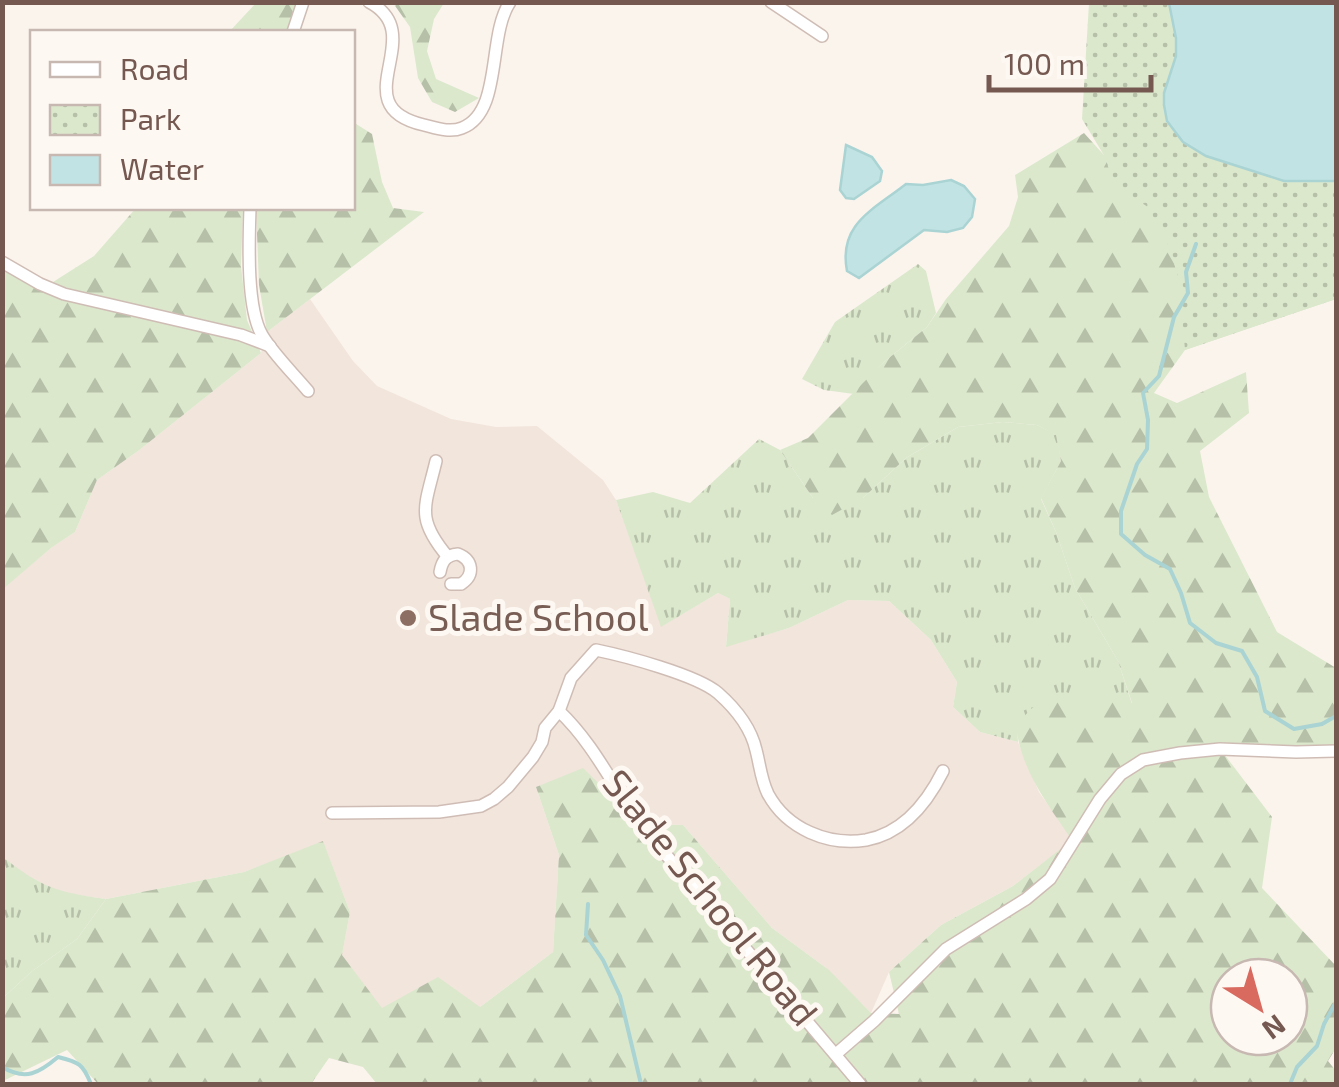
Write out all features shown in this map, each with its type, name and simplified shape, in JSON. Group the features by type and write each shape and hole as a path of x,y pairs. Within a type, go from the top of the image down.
{"street":[{"path":"294,30 304,2"},
{"path":"370,2 384,13 393,32 386,81 391,108 402,119 453,130 470,124 483,108 499,26 510,2"},
{"path":"771,2 822,36"},
{"path":"250,210 249,247 260,332 308,391"},
{"path":"2,262 64,294 241,335 270,346"},
{"path":"436,461 425,524 448,557"},
{"path":"440,572 448,557 458,554 467,559 471,568 466,582 450,584"},
{"path":"332,814 439,812 480,806 494,799 524,769 559,711 570,678 596,650 636,660 714,690 748,730 761,776 774,802 802,828 828,840 849,843 897,828 923,804 943,770"},
{"name":"Slade School Road","path":"559,711 592,748 640,824 860,1084"},
{"path":"836,1054 874,1022 946,949 1026,900 1050,879 1100,799 1121,774 1143,760 1220,749 1336,751"}],"shaded area":[{"path":"310,299 353,361 377,386 451,419 496,427 537,426 603,480 616,500 662,626 718,593 730,599 726,646 789,628 848,600 889,601 931,640 957,682 953,707 980,732 1018,742 1039,792 1073,840 1013,886 941,925 889,972 871,1013 825,967 772,928 683,825 640,824 536,787 559,855 553,952 480,1007 381,1012 342,955 350,912 323,842 244,872 106,899 62,893 29,878 3,857 2,589 75,532 97,480 261,353 267,332"}],"green space":[{"path":"256,3 297,3 289,30 231,30"},
{"path":"393,3 444,3 434,19 427,51 436,79 479,98 455,112 432,102 418,78 410,27"},
{"path":"1089,3 1336,3 1336,299 1185,350 1179,280 1169,247 1148,207 1112,179 1105,157 1082,119"},
{"path":"355,123 372,134 382,182 393,208 424,212 267,332 259,285 256,210 355,210"},
{"path":"1084,133 1180,239 1336,299 1185,350 1154,393 1177,403 1246,372 1249,413 1200,451 1209,497 1277,632 1336,668 1336,751 1221,750 1272,817 1262,888 1336,966 1336,1048 1328,1061 1336,1071 1336,1084 377,1084 363,1067 329,1058 311,1084 98,1084 67,1050 3,1081 3,998 77,939 106,899 244,872 323,841 350,912 342,955 382,1008 438,977 480,1007 553,952 559,855 536,787 583,768 640,824 683,825 772,928 829,970 871,1013 899,1014 889,972 941,925 1013,886 1072,840 1029,771 1016,725 1051,695 1132,703 1118,661 1075,588 1041,498 1061,461 1056,435 1037,425 1003,422 958,427 906,458 863,498 832,515 813,498 780,450 808,438 884,362 927,327 1009,226 1018,197 1015,175"},
{"path":"134,210 243,210 241,266 247,320 261,353 97,480 75,532 3,589 2,270 42,289 94,256"},
{"path":"918,264 926,271 936,313 927,327 884,362 854,394 824,390 802,379 835,322"},
{"path":"1003,422 1037,425 1057,435 1061,461 1041,499 1075,588 1118,661 1132,704 1051,696 1017,725 1018,742 980,732 953,707 957,682 931,640 889,601 848,600 789,628 726,647 730,599 718,593 661,627 616,500 653,492 690,503 759,439 780,450 813,498 863,498 906,458 958,427"},
{"path":"3,857 51,887 106,899 77,939 3,998"}],"water":[{"path":"1169,3 1336,3 1336,181 1284,181 1206,156 1183,142 1167,121 1164,105 1176,56"},
{"path":"846,145 872,157 882,171 880,181 854,199 846,198 840,190"},
{"path":"951,180 964,186 975,199 972,217 963,228 947,232 924,230 859,278 847,271 848,241 870,211 906,184"}],"waterway":[{"path":"1196,244 1186,272 1188,293 1174,317 1159,376 1143,393 1148,420 1147,449 1137,464 1121,511 1121,534 1145,555 1170,569 1190,623 1216,643 1242,651 1257,677 1265,711 1294,729 1322,724 1336,716"},
{"path":"588,904 586,935 620,996 641,1084"},
{"path":"1290,1084 1297,1067 1317,1046 1336,1002"},
{"path":"2,1067 18,1074 32,1073 58,1057 79,1065 91,1084"}],"place":[{"name":"Slade School","path":"408,618"}]}
